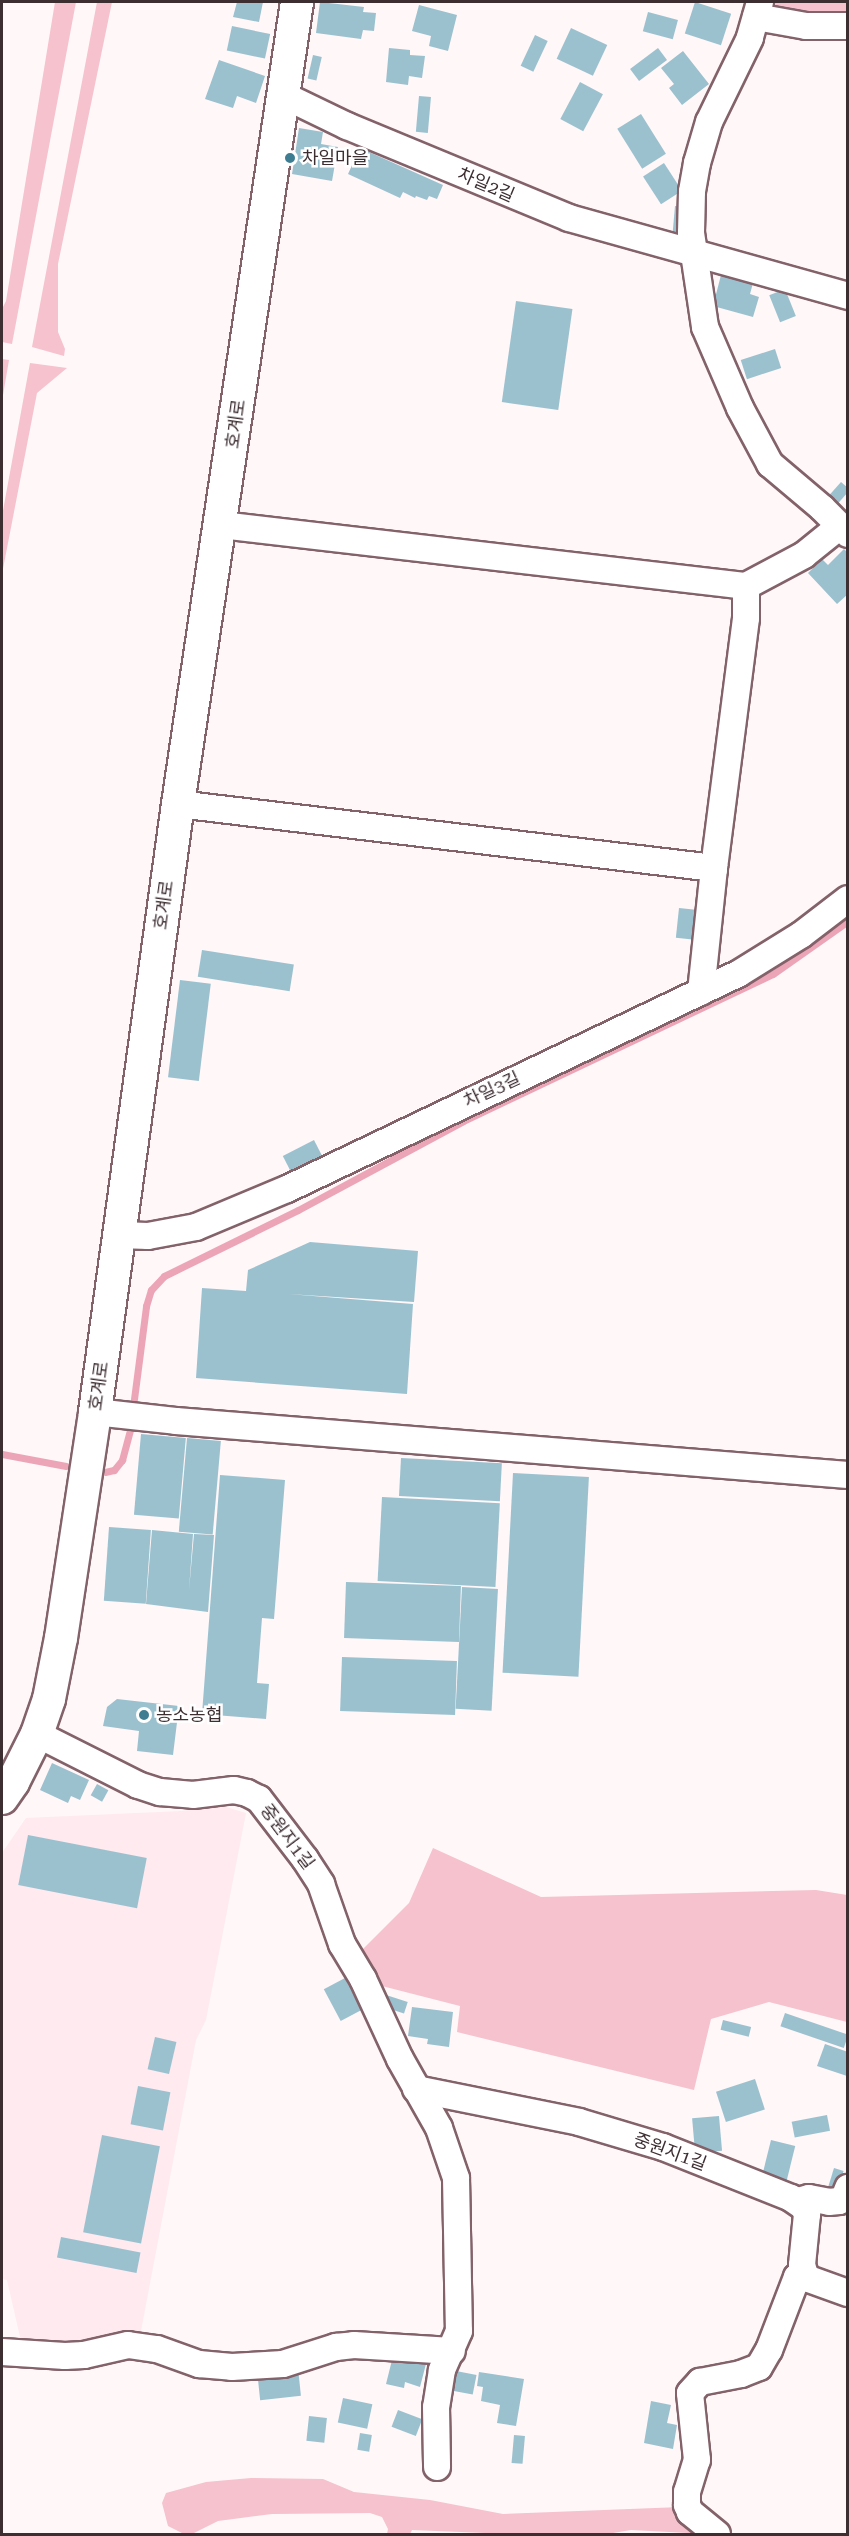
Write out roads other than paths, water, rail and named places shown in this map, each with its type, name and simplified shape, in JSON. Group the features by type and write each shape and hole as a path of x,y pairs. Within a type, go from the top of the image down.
{"street":[{"name":"호계로","path":"2,1798 14,1782 38,1734 49,1699 61,1638 95,1412 178,804 285,96 297,2"},
{"path":"221,525 746,586 804,555 844,530 770,464 758,443 708,336 691,233 692,192 703,141 744,54 758,9 796,25 848,26"},
{"name":"차일2길","path":"285,96 347,126 569,218 848,296"},
{"path":"701,992 714,868 746,618 746,586"},
{"path":"178,804 714,868"},
{"name":"차일3길","path":"119,1235 157,1235 196,1227 286,1189 768,958 848,899"},
{"path":"95,1412 176,1421 848,1474"},
{"name":"중원지1길","path":"38,1734 138,1785 160,1792 193,1795 234,1790 259,1799 305,1859 321,1884 342,1944 363,1979 416,2089 439,2128 456,2178 459,2331 442,2370 436,2407 437,2467"},
{"name":"중원지1길","path":"416,2089 579,2122 663,2147 798,2201"},
{"path":"848,2188 844,2198 840,2201 829,2202 809,2198 798,2201 807,2214 803,2272 812,2282 848,2293"},
{"path":"717,2535 690,2512 687,2505 687,2492 697,2460 690,2393 700,2382 741,2374 759,2367 769,2350 797,2277 803,2272"},
{"path":"2,2352 84,2355 128,2345 157,2349 199,2364 232,2367 282,2364 336,2347 354,2345 452,2351"}],"waterway":[{"path":"134,1399 146,1306 151,1290 164,1276 298,1210 463,1121 773,974 848,921"},
{"path":"105,1472 114,1470 122,1460 130,1431"},
{"path":"2,1454 66,1466"}],"place":[{"name":"차일마을","path":"290,158"},
{"name":"농소농협","path":"144,1715"}]}
